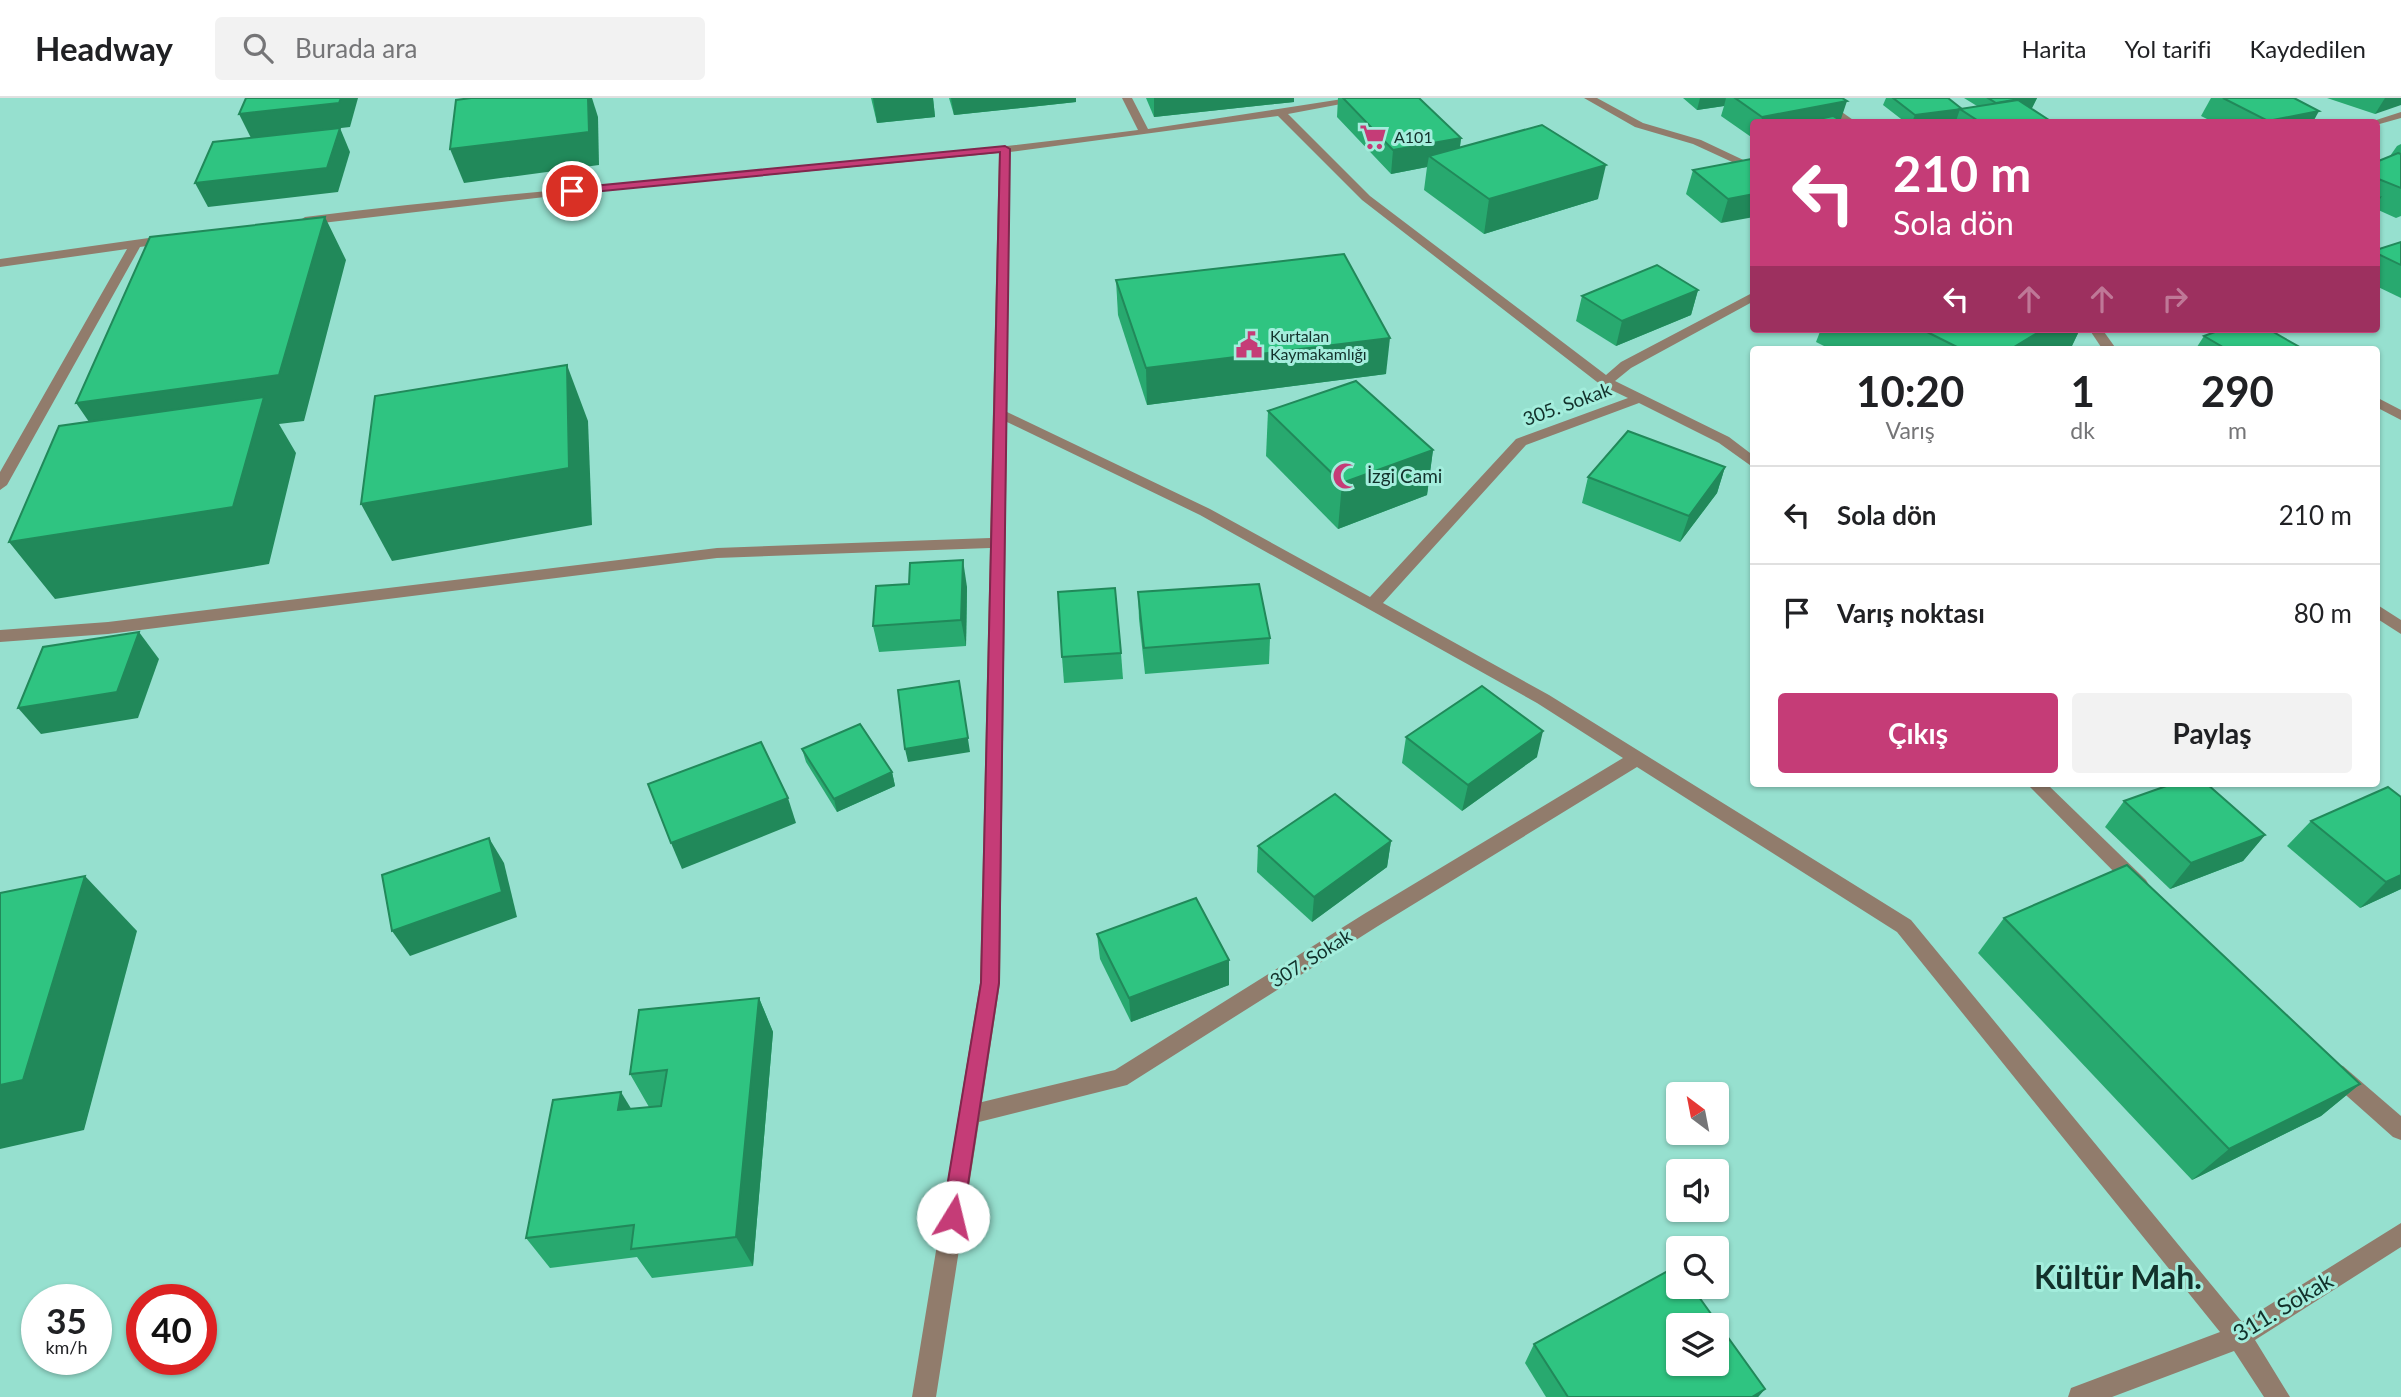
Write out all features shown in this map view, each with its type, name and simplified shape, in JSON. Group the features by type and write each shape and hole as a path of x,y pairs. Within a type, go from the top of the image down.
{"street":[{"path":"1127,98 1144,132"},
{"path":"287,223 410,206 1005,149 1282,114 1368,98"},
{"path":"1589,98 1639,125 1697,142 1750,167"},
{"path":"1815,98 1846,119"},
{"path":"1282,114 1366,198 1605,382 1724,440 1750,461"},
{"path":"2380,121 2401,115"},
{"path":"924,1397 990,983 1005,149"},
{"path":"0,263 177,238"},
{"path":"0,485 136,244"},
{"name":"305. Sokak","path":"1605,382 1626,365 1750,298"},
{"name":"305. Sokak","path":"1371,606 1521,442 1638,399"},
{"path":"2380,403 2401,416"},
{"path":"1001,414 1205,512 1543,699 1904,926 2239,1337 2278,1397"},
{"path":"0,636 108,628 717,553 998,543"},
{"path":"2380,612 2401,628"},
{"name":"307. Sokak","path":"969,1115 1120,1078 1371,920 1637,758"},
{"path":"2039,787 2151,897"},
{"path":"2322,1059 2401,1130"},
{"name":"311. Sokak","path":"2080,1397 2239,1337 2401,1234"}],"building":[{"path":"246,98 341,98 339,103 239,114"},
{"path":"588,98 589,132 450,149 456,100"},
{"path":"1343,98 1419,98 1461,138 1393,150"},
{"path":"1735,98 1842,98 1847,101 1762,117"},
{"path":"1893,98 1948,98 1962,109 1915,115"},
{"path":"1988,98 2025,98 1996,103"},
{"path":"2223,98 2294,98 2319,111 2278,119 2264,119"},
{"path":"2018,100 2047,119 1975,119 1960,109"},
{"path":"1542,125 1606,165 1489,199 1429,156"},
{"path":"340,128 327,168 195,183 213,142"},
{"path":"2401,154 2401,188 2380,180 2380,160"},
{"path":"1750,159 1750,195 1728,199 1693,170"},
{"path":"325,217 279,375 76,403 150,237"},
{"path":"2401,242 2401,265 2380,255 2380,249"},
{"path":"1344,254 1390,338 1146,368 1116,280"},
{"path":"1657,265 1698,290 1622,321 1582,296"},
{"path":"1929,333 2037,333 2016,346 1955,346"},
{"path":"2212,333 2275,333 2298,346 2221,346 2204,336"},
{"path":"567,365 569,468 361,504 375,396"},
{"path":"1356,381 1433,450 1342,483 1268,411"},
{"path":"264,397 233,507 9,542 59,426"},
{"path":"1628,431 1725,467 1689,516 1588,477"},
{"path":"963,560 961,620 873,626 876,586 909,584 910,563"},
{"path":"1259,584 1270,638 1144,648 1138,592"},
{"path":"1115,588 1121,653 1062,657 1058,592"},
{"path":"139,632 117,692 18,708 43,647"},
{"path":"959,681 968,738 905,749 898,690"},
{"path":"1482,686 1543,731 1468,785 1406,737"},
{"path":"860,724 892,772 834,799 802,749"},
{"path":"761,742 788,798 671,843 648,784"},
{"path":"2164,787 2210,787 2265,835 2191,863 2124,801"},
{"path":"2388,787 2401,797 2401,875 2386,882 2311,821"},
{"path":"1335,794 1391,841 1314,897 1258,846"},
{"path":"489,838 502,892 392,931 382,875"},
{"path":"2127,865 2360,1084 2229,1149 2004,918"},
{"path":"85,876 23,1080 0,1085 0,893"},
{"path":"1196,898 1229,960 1129,998 1097,934"},
{"path":"759,998 736,1237 631,1249 634,1225 526,1238 553,1100 621,1092 618,1110 661,1106 667,1070 630,1074 639,1010"},
{"path":"1666,1272 1666,1299 1700,1299 1710,1313 1666,1313 1666,1376 1729,1376 1729,1339 1765,1389 1752,1397 1568,1397 1534,1344"}],"place":[{"name":"A101","path":"1373,137"},
{"name":"Kurtalan Kaymakamlığı","path":"1249,345"},
{"name":"İzgi Cami","path":"1346,476"}],"district":[{"name":"Kültür Mah.","path":"2118,1278"}],"route":[{"path":"572,191 1005,149 990,983 953,1217"}]}
